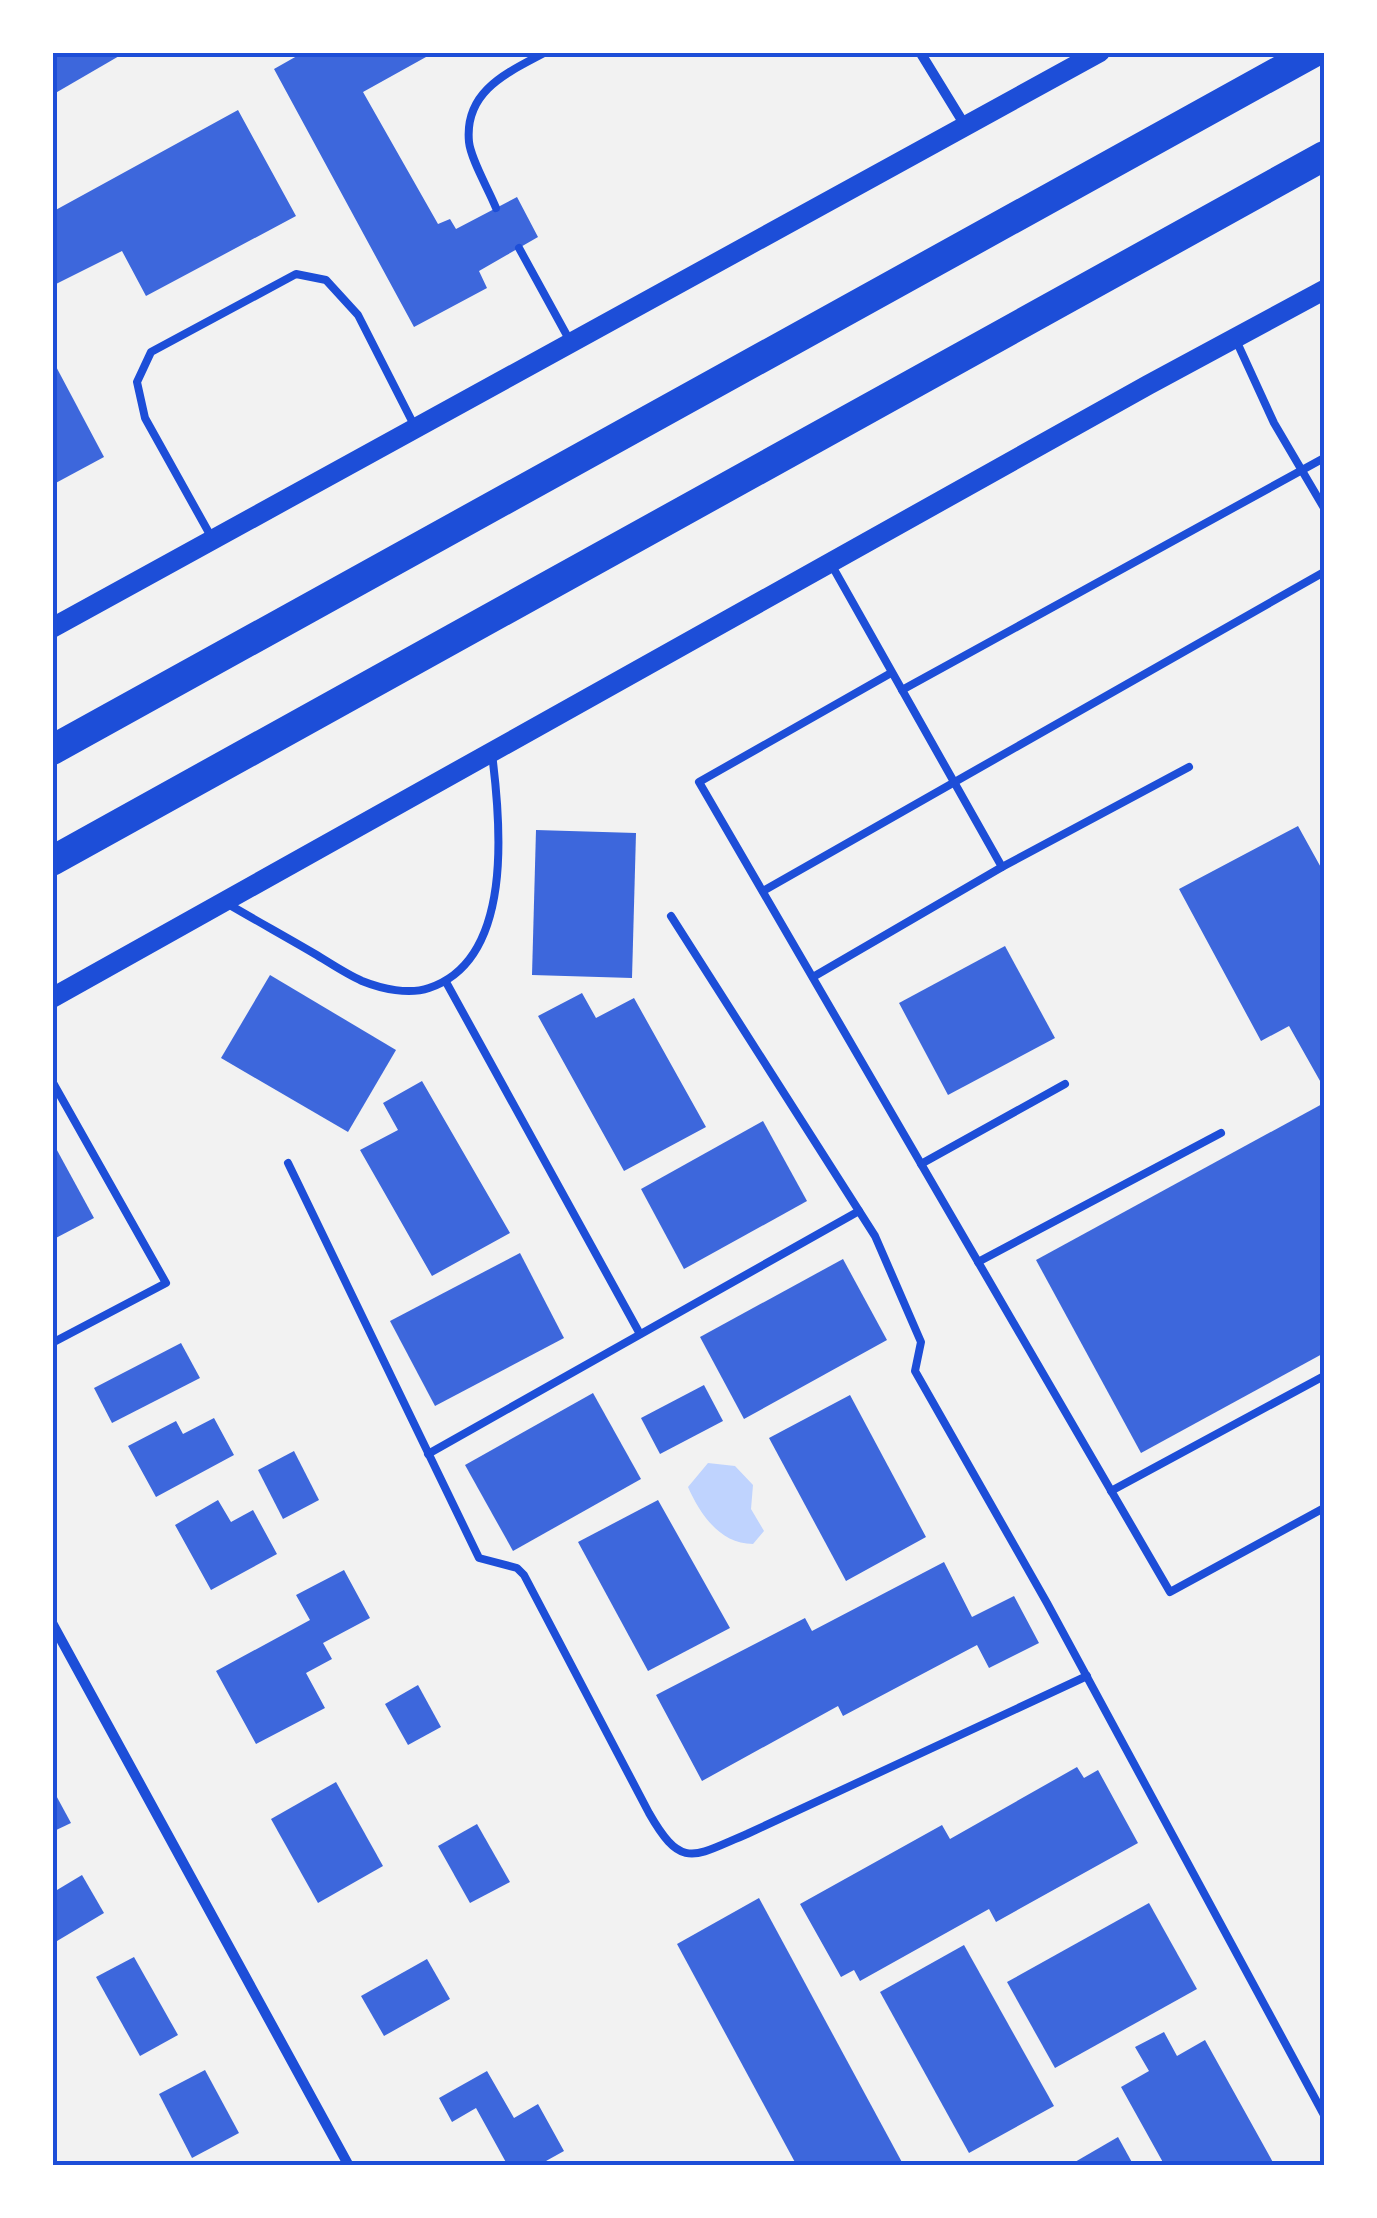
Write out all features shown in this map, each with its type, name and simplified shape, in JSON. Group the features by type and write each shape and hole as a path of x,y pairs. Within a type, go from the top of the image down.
{"highway":[{"path":"1226,101 1269,52"},
{"path":"52,750 1314,52"},
{"path":"52,861 1324,156"}],"main road":[{"path":"52,628 1100,52"},
{"path":"52,998 1324,290"}],"street":[{"path":"920,52 966,128"},
{"path":"52,1623 349,2166"}],"lane":[{"path":"496,208 469,142 474,107 495,80 546,52"},
{"path":"519,248 571,344"},
{"path":"212,540 144,418 138,382 151,352 296,274 326,280 358,315 416,429"},
{"path":"1235,338 1324,508"},
{"path":"902,690 1324,458"},
{"path":"830,562 1002,867"},
{"path":"763,891 1324,572"},
{"path":"892,673 699,782 1170,1592 1324,1508"},
{"path":"1324,723 1324,731"},
{"path":"224,902 362,981 394,990 420,991 446,982 461,970 483,938 498,874 500,811 492,751"},
{"path":"812,976 1002,867 1189,767"},
{"path":"671,916 875,1236 921,1342 915,1372 1087,1676 1324,2116"},
{"path":"446,982 640,1334"},
{"path":"52,1081 166,1282 52,1344"},
{"path":"921,1164 1065,1084"},
{"path":"978,1262 1221,1133"},
{"path":"288,1162 480,1558 517,1568 524,1574 664,1840 679,1852 695,1855 747,1834 1087,1676"},
{"path":"428,1454 859,1211"},
{"path":"1111,1491 1324,1376"}],"water":[{"path":"708,1463 735,1466 753,1485 751,1509 764,1531 753,1544 721,1533 693,1497 688,1487"}],"building":[{"path":"52,52 126,52 52,95"},
{"path":"304,52 435,52 363,92 438,224 450,219 456,229 517,197 538,237 479,271 487,288 414,327 274,69"},
{"path":"238,110 296,216 146,296 122,251 52,286 52,212"},
{"path":"52,359 104,457 52,485"},
{"path":"1298,826 1324,873 1324,1088 1289,1026 1261,1041 1179,889"},
{"path":"536,830 636,833 632,978 532,975"},
{"path":"1005,946 1055,1038 948,1095 899,1003"},
{"path":"270,975 396,1050 348,1132 221,1058"},
{"path":"582,993 596,1018 634,998 706,1127 624,1171 538,1016"},
{"path":"422,1081 510,1233 432,1276 360,1150 398,1130 383,1103"},
{"path":"1324,1103 1324,1353 1141,1453 1036,1260"},
{"path":"763,1121 807,1201 684,1269 641,1189"},
{"path":"52,1141 94,1218 52,1240"},
{"path":"520,1253 564,1338 435,1406 390,1321"},
{"path":"843,1259 887,1340 744,1419 700,1337"},
{"path":"181,1343 200,1378 112,1423 94,1388"},
{"path":"704,1385 723,1421 660,1454 641,1418"},
{"path":"593,1393 641,1479 513,1551 465,1465"},
{"path":"850,1395 926,1537 846,1581 769,1438"},
{"path":"214,1418 234,1455 156,1497 128,1446 176,1421 183,1434"},
{"path":"294,1451 319,1500 283,1519 258,1470"},
{"path":"218,1500 231,1522 253,1510 277,1554 211,1590 175,1525"},
{"path":"658,1500 730,1628 648,1671 578,1542"},
{"path":"944,1562 972,1617 1014,1596 1039,1643 989,1668 977,1645 843,1716 838,1706 702,1781 656,1695 805,1618 812,1631"},
{"path":"344,1570 370,1618 323,1643 332,1659 306,1673 325,1708 256,1744 216,1671 310,1620 296,1595"},
{"path":"418,1685 441,1727 408,1745 385,1704"},
{"path":"1077,1767 1084,1778 1098,1770 1138,1843 996,1922 989,1909 860,1981 854,1970 841,1977 800,1904 942,1825 950,1839"},
{"path":"336,1782 383,1866 318,1903 271,1819"},
{"path":"52,1788 71,1823 52,1832"},
{"path":"477,1824 510,1882 470,1903 438,1846"},
{"path":"82,1875 104,1913 52,1944 52,1893"},
{"path":"759,1898 904,2166 797,2166 677,1944"},
{"path":"1149,1903 1197,1989 1055,2068 1007,1982"},
{"path":"964,1945 1054,2106 969,2153 880,1992"},
{"path":"134,1957 178,2035 140,2056 96,1977"},
{"path":"427,1959 450,1999 384,2036 361,1996"},
{"path":"1164,2032 1177,2056 1205,2040 1275,2166 1165,2166 1121,2087 1149,2071 1135,2047"},
{"path":"205,2070 239,2133 192,2158 159,2094"},
{"path":"487,2071 514,2118 538,2104 564,2151 537,2166 508,2166 476,2108 452,2122 439,2098"},
{"path":"1118,2137 1134,2166 1068,2166"}]}
